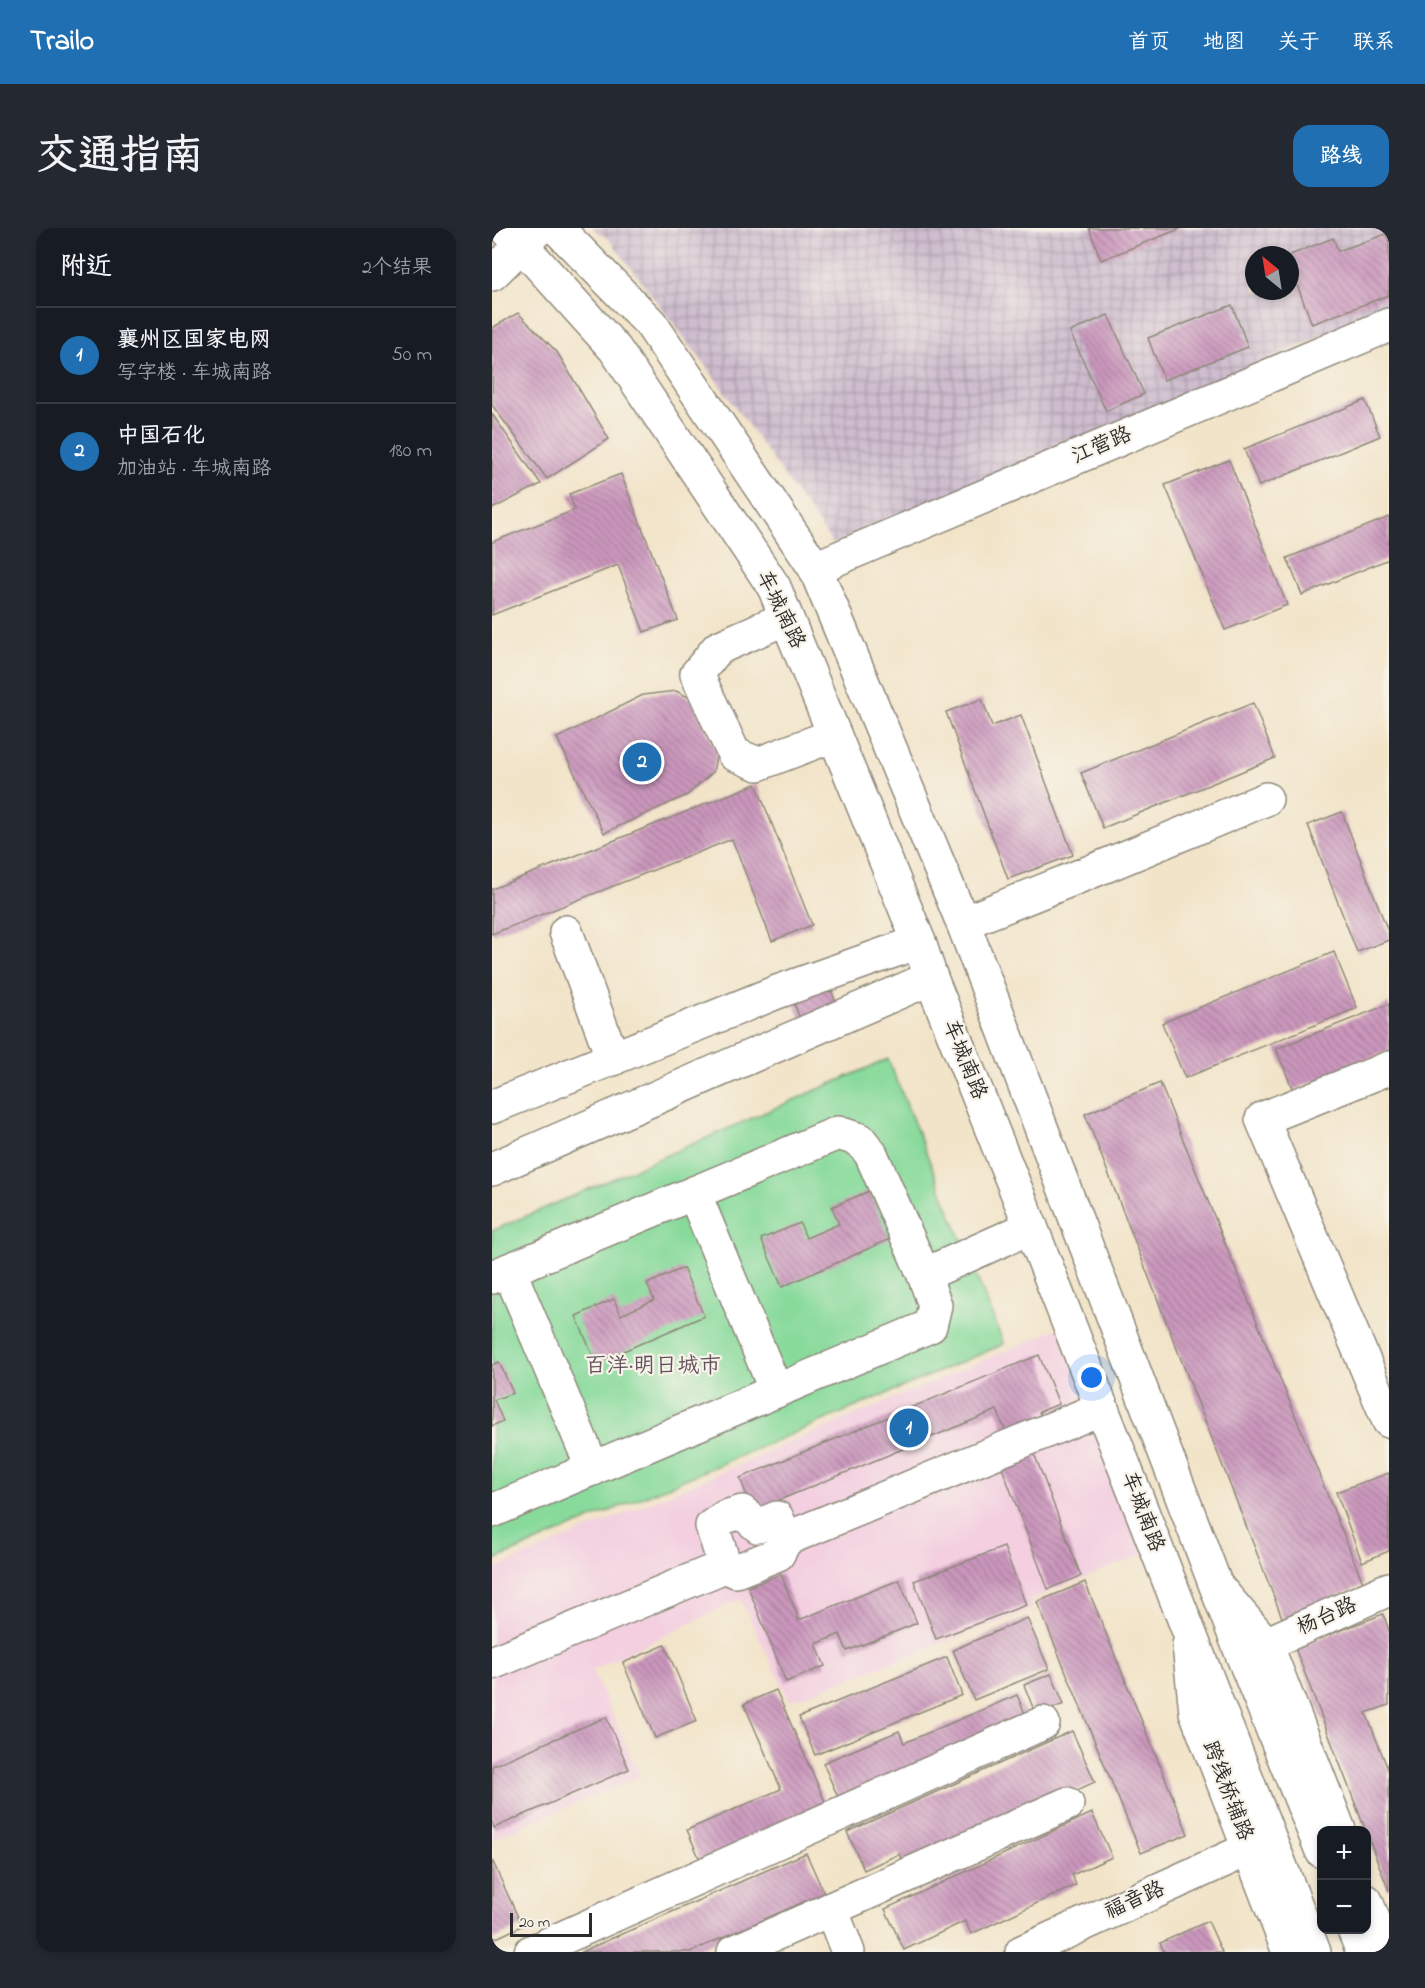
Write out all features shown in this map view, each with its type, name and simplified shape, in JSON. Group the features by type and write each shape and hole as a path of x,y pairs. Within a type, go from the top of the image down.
{"main road":[{"name":"车城南路","path":"557,228 651,324 815,568 963,923 1215,1585 1317,1839"},
{"name":"车城南路","path":"522,233 553,283 615,349 774,587 919,942 931,978 1031,1227 1314,1952"},
{"path":"492,274 522,233"},
{"name":"江营路","path":"815,568 1389,325"},
{"path":"786,618 718,648 697,674 734,754 758,764 834,735"},
{"path":"963,923 1266,799"},
{"path":"566,932 613,1059"},
{"path":"492,1107 777,992 919,942"},
{"path":"492,1169 931,978"},
{"path":"1389,1068 1262,1119 1389,1421"},
{"path":"492,1511 593,1469 930,1326 935,1305 924,1275 871,1154 860,1140 838,1133 500,1274 593,1469"},
{"path":"694,1193 776,1391"},
{"path":"924,1275 1031,1227"},
{"path":"492,1663 725,1566 736,1571 778,1554 786,1539 1102,1408"},
{"path":"725,1566 712,1526 725,1517 742,1512 758,1526 777,1518 786,1539"},
{"path":"1215,1585 1266,1644 1337,1826"},
{"name":"杨台路","path":"1266,1644 1389,1589"},
{"name":"跨线桥辅路","path":"1186,1625 1196,1712 1289,1952"},
{"path":"531,1952 1043,1723"},
{"path":"734,1952 1067,1804"},
{"name":"福音路","path":"1022,1952 1249,1849"},
{"path":"831,1909 848,1952"},
{"path":"1371,1914 1386,1952"},
{"path":"1356,1934 1363,1952"}],"shaded area":[{"path":"592,228 1389,228 1389,308 833,544 711,373 609,239"},
{"path":"1059,1328 1148,1553 1030,1599 1032,1609 790,1701 740,1599 592,1670 640,1776 492,1839 492,1570"}],"green space":[{"path":"888,1059 1004,1344 492,1561 492,1231"}],"building":[{"path":"1089,228 1182,228 1101,260"},
{"path":"1386,234 1389,242 1389,295 1312,324 1299,290 1299,251 1333,238 1338,251"},
{"path":"1232,305 1248,347 1164,380 1148,338"},
{"path":"518,313 557,352 609,439 547,479 492,405 492,328"},
{"path":"1108,315 1144,394 1106,411 1070,332"},
{"path":"1365,400 1380,436 1259,486 1244,449"},
{"path":"492,414 541,484 492,509"},
{"path":"1229,460 1287,605 1225,630 1165,485"},
{"path":"621,474 678,620 644,632 618,565 492,615 492,542 575,510 569,494"},
{"path":"1389,517 1389,559 1302,595 1287,558"},
{"path":"676,691 692,699 717,752 713,772 687,795 604,833 557,738 643,695"},
{"path":"982,699 992,726 1021,715 1073,855 1008,879 946,712"},
{"path":"1253,703 1275,758 1103,828 1081,773"},
{"path":"756,784 812,925 772,941 732,839 492,934 492,889"},
{"path":"1342,812 1389,934 1389,940 1357,952 1308,825"},
{"path":"1334,952 1357,1008 1185,1078 1162,1023"},
{"path":"828,981 837,1006 801,1021 791,996"},
{"path":"1389,1004 1389,1051 1293,1090 1276,1049"},
{"path":"1160,1083 1364,1585 1283,1620 1085,1114"},
{"path":"869,1191 890,1239 782,1287 761,1239 800,1223 806,1238 839,1224 832,1207"},
{"path":"683,1268 704,1316 596,1363 576,1316 614,1299 621,1315 654,1300 647,1284"},
{"path":"1039,1355 1059,1404 1039,1412 1043,1420 1007,1435 997,1410 753,1511 740,1478"},
{"path":"499,1362 513,1393 494,1400 503,1421 492,1426 492,1365"},
{"path":"1032,1448 1081,1576 1048,1589 999,1460"},
{"path":"1389,1473 1389,1551 1362,1562 1336,1492"},
{"path":"1004,1547 1026,1605 936,1639 914,1581"},
{"path":"781,1574 799,1620 899,1580 917,1623 847,1651 840,1634 816,1644 825,1666 786,1682 748,1587"},
{"path":"1085,1582 1188,1834 1141,1853 1037,1602"},
{"path":"1383,1614 1389,1630 1389,1705 1366,1713 1389,1772 1389,1891 1371,1844 1371,1826 1364,1826 1295,1648"},
{"path":"1027,1618 1049,1669 974,1700 953,1650"},
{"path":"665,1645 697,1721 655,1738 623,1663"},
{"path":"947,1657 962,1695 815,1755 799,1717"},
{"path":"1051,1674 1064,1704 1036,1715 1024,1685"},
{"path":"776,1690 831,1815 705,1871 687,1830 781,1789 744,1704"},
{"path":"1017,1695 1030,1725 841,1804 823,1763 899,1731 904,1743"},
{"path":"606,1717 629,1769 494,1828 492,1822 492,1766"},
{"path":"1072,1731 1095,1782 905,1868 899,1854 864,1870 847,1832"},
{"path":"1092,1813 1112,1857 1072,1875 1076,1885 971,1934 965,1921 904,1950 885,1909"},
{"path":"806,1853 824,1893 690,1952 581,1952"},
{"path":"492,1860 522,1926 492,1940"},
{"path":"1208,1921 1222,1952 1164,1952 1160,1943"}],"place":[{"name":"中国石化","path":"642,762"},
{"name":"襄州区国家电网","path":"909,1428"}],"district":[{"name":"百洋·明日城市","path":"653,1367"}]}
